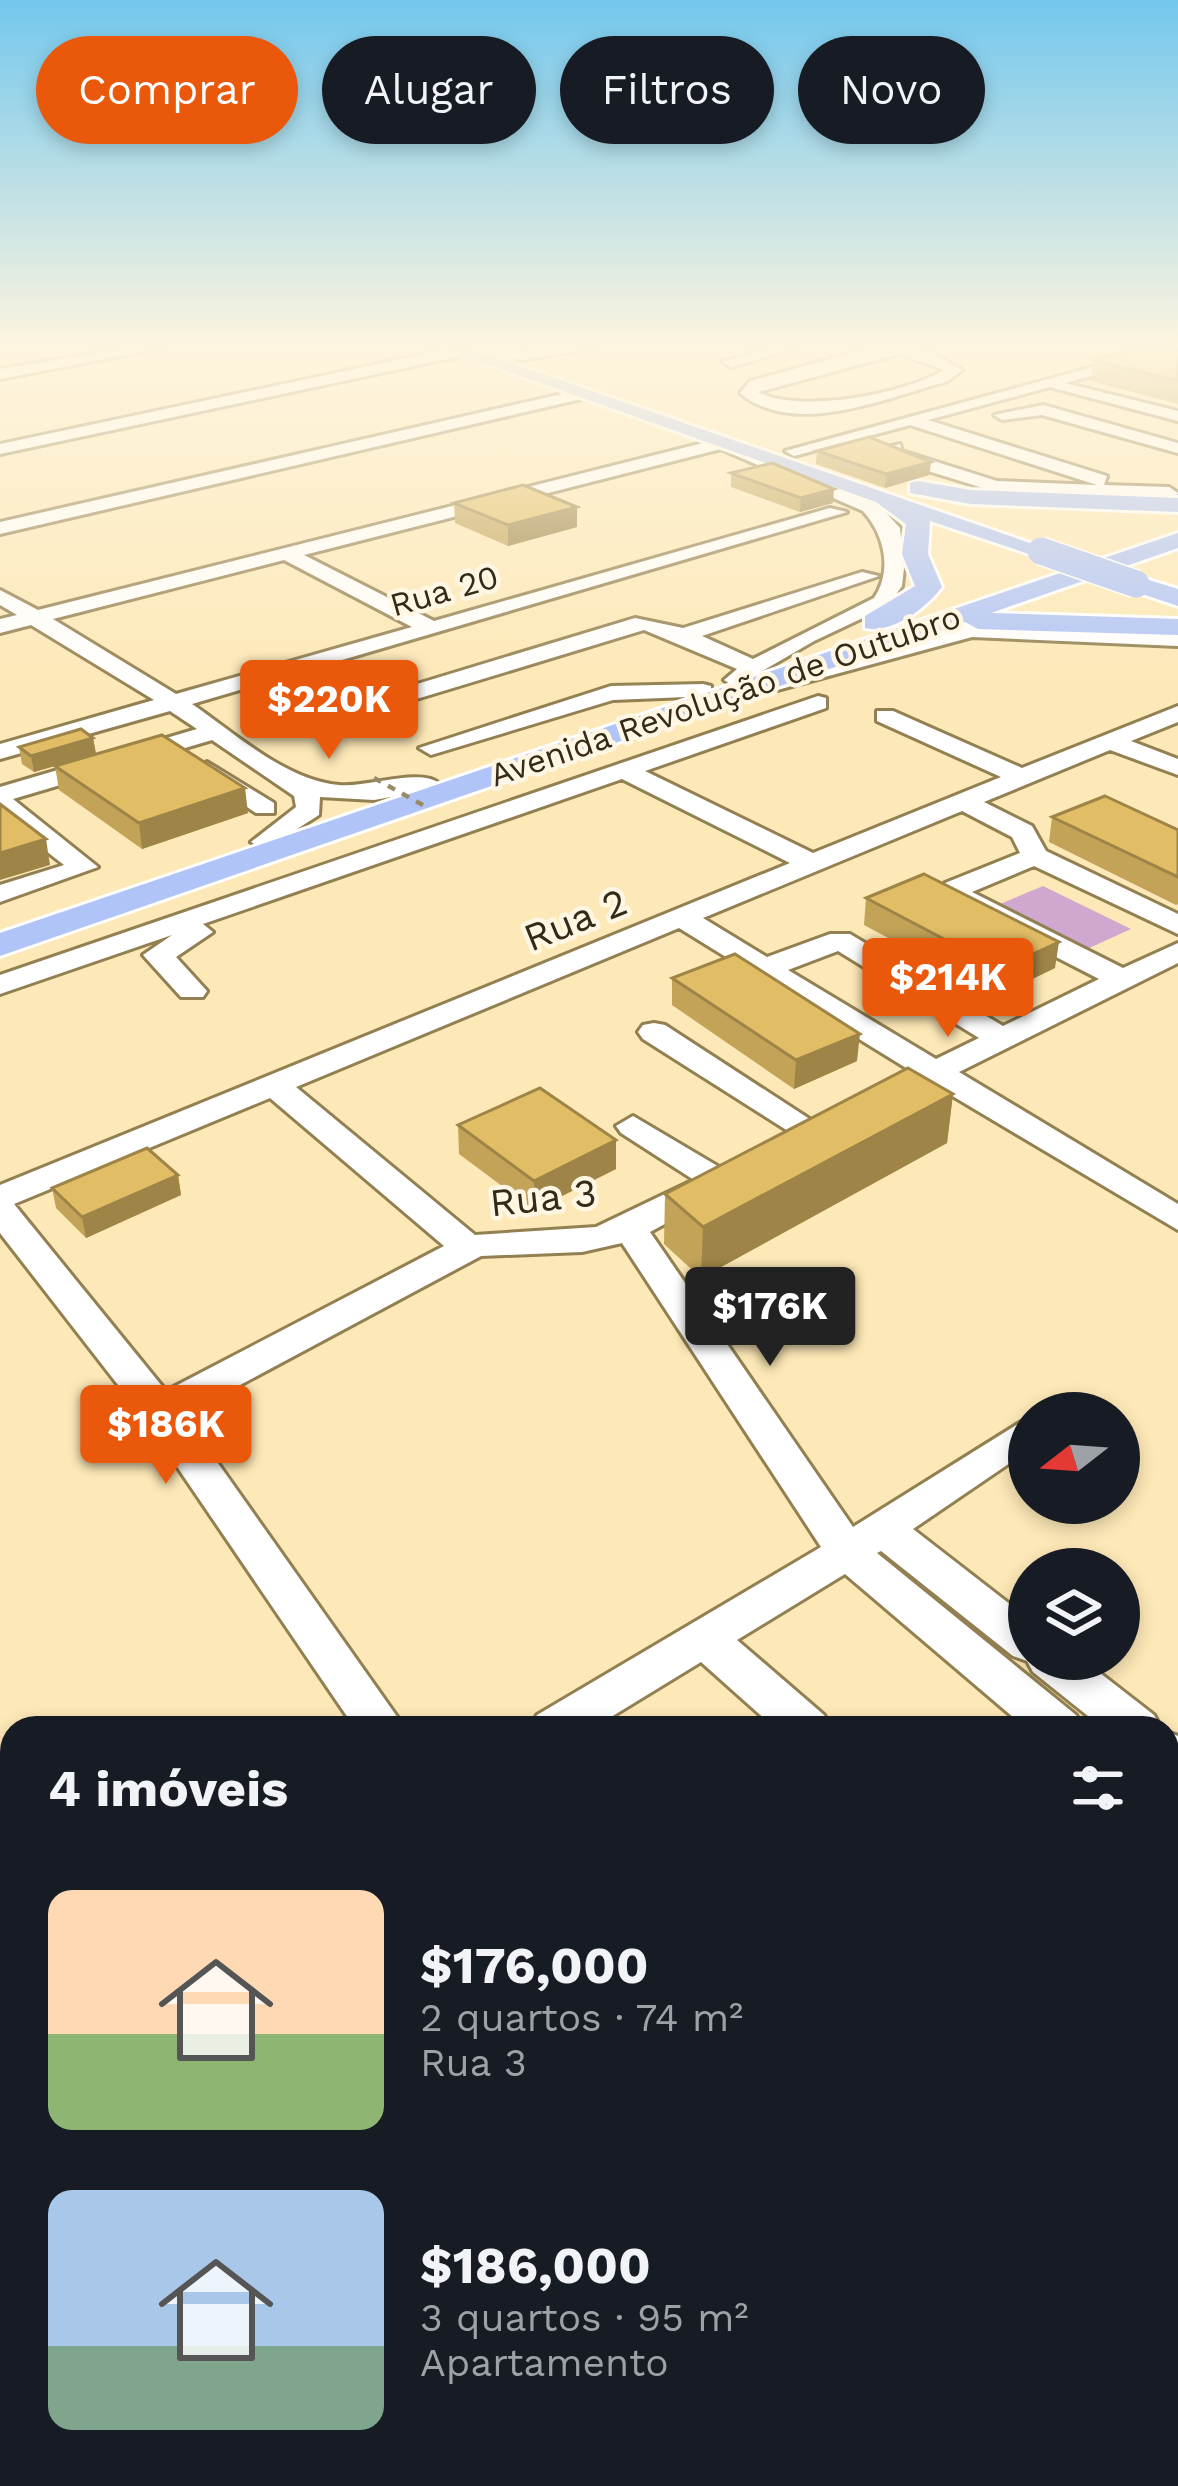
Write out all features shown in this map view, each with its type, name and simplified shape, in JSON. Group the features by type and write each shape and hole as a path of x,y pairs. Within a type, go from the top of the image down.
{"main road":[{"path":"777,462 1012,538"},
{"path":"796,462 1167,591"},
{"path":"832,462 944,494 1176,494"},
{"path":"837,644 912,604 929,586 916,554 918,521 868,494"},
{"path":"1012,538 1004,519 1028,512 1092,514 1152,526 1141,548"},
{"name":"Avenida Revolução de Outubro","path":"0,944 508,768 837,644 1031,585 1141,548 1178,530"},
{"path":"1012,538 949,534 929,543 927,557 934,573 955,586 1031,585"},
{"name":"Avenida Revolução de Outubro","path":"1141,548 1178,542"},
{"path":"1031,585 1020,608 1048,620 1118,627 1178,624"},
{"name":"Avenida Revolução de Outubro","path":"0,929 264,825 429,797 703,691 892,638 1031,585"},
{"path":"892,638 990,620 1088,628 1178,624"}],"street":[{"path":"0,528 275,462"},
{"path":"0,626 648,462"},
{"path":"748,679 806,636 880,602 894,574 892,535 870,507 767,462"},
{"path":"919,462 976,482 1176,494"},
{"path":"1019,462 1088,491"},
{"path":"1083,462 1103,481 1176,494"},
{"path":"1155,466 1176,494"},
{"name":"Rua 20","path":"0,752 835,519"},
{"path":"286,554 431,628"},
{"path":"682,635 868,575"},
{"path":"0,596 280,773 306,793 310,809 264,825 144,728"},
{"path":"402,696 633,625 654,623 682,635 748,679 971,630 1178,639"},
{"path":"431,748 611,693 703,691"},
{"path":"0,985 818,703"},
{"name":"Rua 2","path":"0,1197 272,1082 967,803 1178,712"},
{"path":"885,716 1024,778"},
{"path":"0,799 218,731"},
{"path":"1110,741 1178,768"},
{"path":"508,768 554,796"},
{"path":"627,772 812,863"},
{"path":"280,773 316,790 346,795 429,797"},
{"path":"0,799 84,867 0,894"},
{"path":"967,803 1023,832 1035,856 1178,925"},
{"path":"1035,856 960,886 957,896 1122,979"},
{"path":"130,901 202,929 158,955 192,991"},
{"path":"682,918 1178,1219"},
{"path":"765,968 840,940 1004,1040"},
{"path":"732,948 730,966 739,975 806,1016 844,1036 896,1048"},
{"name":"Rua 3","path":"272,1082 469,1248 506,1237 595,1239 630,1228 832,1121 1178,952"},
{"path":"654,1032 832,1121"},
{"path":"633,1126 718,1180"},
{"path":"0,1210 160,1411 373,1716"},
{"path":"630,1228 865,1541 1047,1716"},
{"path":"160,1411 469,1248"},
{"path":"574,1716 865,1541 1008,1445"},
{"path":"865,1541 1008,1631"},
{"path":"706,1639 793,1716"},
{"path":"1076,1680 1122,1716"}],"path":[{"path":"374,778 429,797"}],"shaded area":[{"path":"1043,886 1131,929 1087,949 1000,904"}],"building":[{"path":"850,462 931,462 886,474"},
{"path":"772,463 834,489 801,498 731,473"},
{"path":"523,485 577,507 508,525 454,503"},
{"path":"81,729 93,738 31,756 19,747"},
{"path":"162,735 245,788 139,823 55,766"},
{"path":"1105,796 1178,830 1178,877 1052,817"},
{"path":"0,804 46,839 0,853"},
{"path":"924,874 1059,942 1001,969 866,898"},
{"path":"735,954 860,1034 796,1060 672,978"},
{"path":"908,1068 953,1094 703,1227 665,1194"},
{"path":"540,1088 616,1140 534,1181 458,1125"},
{"path":"147,1148 178,1175 82,1217 52,1188"}]}
